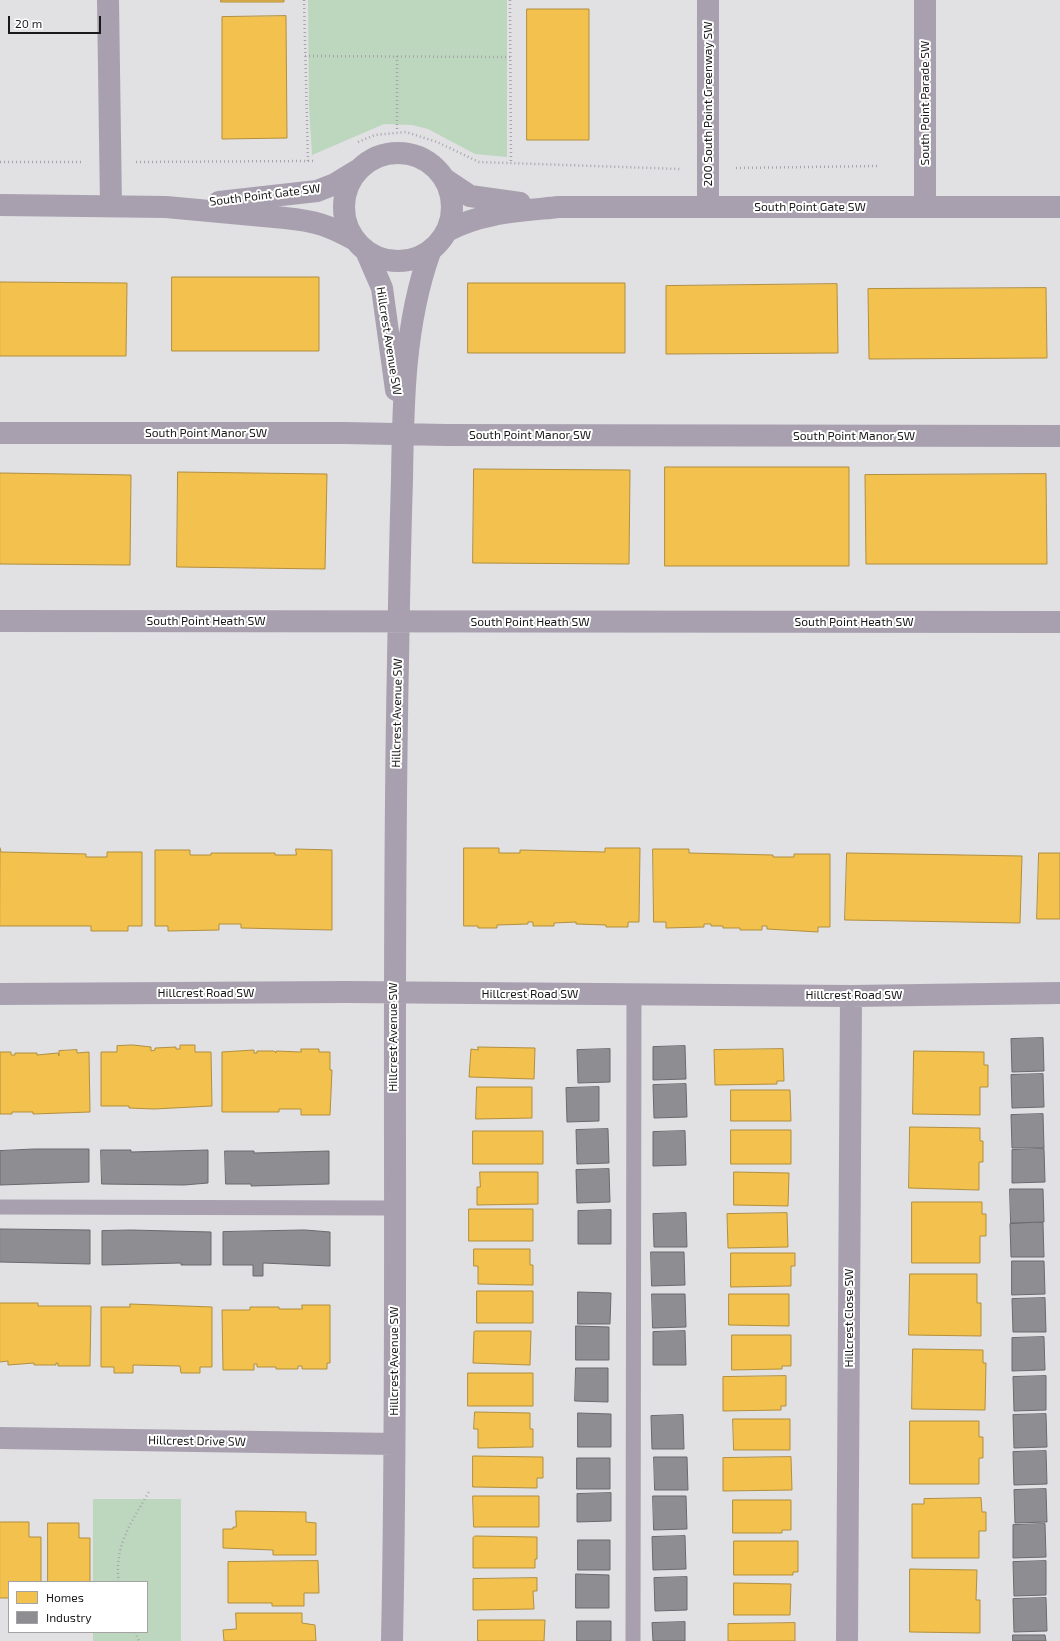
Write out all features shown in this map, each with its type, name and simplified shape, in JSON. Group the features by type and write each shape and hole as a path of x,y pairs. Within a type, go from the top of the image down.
{"street":[{"path":"108,0 111,206"},
{"name":"200 South Point Greenway SW","path":"708,0 708,207"},
{"name":"South Point Parade SW","path":"925,0 925,207"},
{"path":"391,153 408,153 432,164 446,180 452,196 453,207 447,231 443,239 430,252 412,260 398,262 379,259 360,245 347,226 344,207 345,195 350,182 360,168 380,156 391,153"},
{"name":"South Point Gate SW","path":"166,207 316,191 335,184 360,168"},
{"name":"South Point Gate SW","path":"446,180 470,196 559,207"},
{"name":"South Point Gate SW","path":"0,206 166,207 301,220 332,227 360,245"},
{"name":"South Point Gate SW","path":"447,231 479,218 503,213 559,207 1060,207"},
{"name":"Hillcrest Avenue SW","path":"360,245 382,288 402,433"},
{"name":"Hillcrest Avenue SW","path":"392,1641 394,1444 393,993 402,400 413,318 423,274 430,252"},
{"name":"South Point Manor SW","path":"0,433 1060,436"},
{"name":"South Point Heath SW","path":"0,620 398,622 1060,622"},
{"name":"Hillcrest Road SW","path":"0,994 393,993 851,996 1060,993"},
{"name":"Hillcrest Close SW","path":"847,1641 851,996"},
{"name":"Hillcrest Drive SW","path":"0,1438 394,1444"}],"lane":[{"path":"633,1641 634,994"},
{"path":"0,1208 394,1208"}],"path":[{"path":"304,0 308,162"},
{"path":"353,145 368,137 406,132 424,137 479,162 511,164 510,0"},
{"path":"305,56 510,57"},
{"path":"397,56 397,132"},
{"path":"0,162 308,162 318,160"},
{"path":"119,1581 117,1571 121,1542 150,1490"}],"green space":[{"path":"308,0 507,0 507,157 475,154 428,129 412,125 384,124 312,155 309,107"},
{"path":"93,1499 181,1499 181,1641 93,1641 93,1633 148,1633 148,1581 93,1581"}],"building: Homes":[{"path":"221,0 284,0 284,2 221,2"},
{"path":"527,9 589,9 589,140 527,140"},
{"path":"286,16 287,138 222,139 222,17"},
{"path":"172,277 319,277 319,351 172,351"},
{"path":"0,282 127,283 126,356 0,356"},
{"path":"468,283 625,283 625,353 468,353"},
{"path":"837,284 838,353 666,354 666,286"},
{"path":"1046,288 1047,358 869,359 868,289"},
{"path":"665,467 849,467 849,566 665,566"},
{"path":"474,469 630,470 629,564 473,563"},
{"path":"178,472 327,474 325,569 177,567"},
{"path":"0,473 131,475 130,565 0,564"},
{"path":"1046,474 1047,564 866,564 865,475"},
{"path":"0,848 1,852 86,854 86,857 107,857 107,852 142,852 142,926 128,926 128,931 91,931 91,926 0,926"},
{"path":"464,848 499,848 499,853 520,853 520,850 605,852 605,848 640,848 639,922 628,922 628,927 606,927 606,925 576,924 576,922 554,923 554,926 533,926 533,922 528,922 528,924 497,925 497,928 464,926"},
{"path":"296,849 332,850 332,930 241,928 241,924 219,924 219,930 168,931 168,926 155,926 155,850 190,850 190,855 211,855 211,853 275,853 275,855 296,855"},
{"path":"653,849 689,849 689,853 773,855 773,857 794,857 794,854 830,854 830,927 818,927 818,932 767,929 767,926 762,926 762,930 740,930 740,928 711,926 711,924 704,924 704,927 666,928 666,922 654,922"},
{"path":"847,853 1022,856 1020,923 845,920"},
{"path":"1039,853 1060,853 1060,919 1037,919"},
{"path":"133,1045 151,1047 151,1051 155,1050 155,1048 176,1047 176,1049 180,1049 180,1045 195,1045 195,1052 211,1052 212,1106 154,1109 129,1108 129,1106 101,1106 101,1052 117,1052 117,1046"},
{"path":"478,1047 535,1048 534,1079 469,1077 471,1049 478,1050"},
{"path":"301,1049 319,1049 319,1052 330,1052 330,1070 332,1070 330,1115 301,1115 301,1109 279,1109 279,1112 222,1112 222,1052 254,1050 254,1053 257,1053 257,1051 274,1051 276,1053 276,1051 301,1052"},
{"path":"783,1049 784,1081 777,1081 777,1084 715,1085 714,1050"},
{"path":"77,1050 77,1053 89,1052 90,1112 33,1114 33,1112 12,1112 12,1114 0,1114 0,1052 11,1052 11,1055 15,1055 15,1053 37,1053 37,1055 58,1053 59,1056 59,1051"},
{"path":"914,1051 984,1052 984,1065 988,1065 988,1087 980,1087 980,1115 913,1114"},
{"path":"477,1087 532,1087 532,1118 476,1119"},
{"path":"731,1090 790,1090 791,1121 731,1121"},
{"path":"910,1127 980,1128 980,1141 983,1141 983,1162 979,1162 979,1190 909,1188"},
{"path":"731,1130 791,1130 791,1164 731,1164"},
{"path":"473,1131 543,1131 543,1164 473,1164"},
{"path":"480,1172 538,1172 538,1204 477,1205 477,1187 480,1187"},
{"path":"734,1172 789,1173 788,1206 734,1205"},
{"path":"912,1202 982,1202 982,1214 986,1214 986,1236 980,1236 980,1263 912,1263"},
{"path":"469,1209 533,1209 533,1241 469,1241"},
{"path":"787,1213 788,1247 728,1248 727,1214"},
{"path":"474,1249 530,1249 530,1265 533,1265 533,1285 478,1284 478,1266 474,1266"},
{"path":"731,1253 795,1253 795,1266 791,1266 791,1286 731,1287"},
{"path":"910,1274 977,1274 977,1303 981,1303 981,1336 909,1335"},
{"path":"477,1291 533,1291 533,1323 477,1323"},
{"path":"729,1294 789,1294 789,1326 729,1325"},
{"path":"0,1303 38,1303 38,1306 91,1306 90,1366 58,1366 58,1363 56,1363 56,1365 34,1365 34,1363 8,1365 8,1361 0,1362"},
{"path":"130,1304 212,1307 212,1367 200,1367 200,1373 181,1373 180,1366 133,1365 133,1373 114,1373 114,1367 101,1367 101,1307 130,1307"},
{"path":"302,1305 330,1305 330,1363 327,1363 327,1369 302,1369 302,1366 298,1366 298,1369 276,1369 276,1367 257,1367 257,1364 254,1364 254,1370 223,1370 222,1310 250,1310 250,1307 302,1309"},
{"path":"531,1331 530,1365 473,1363 474,1332"},
{"path":"732,1335 791,1335 791,1366 782,1366 782,1369 732,1370"},
{"path":"913,1349 983,1350 983,1363 986,1363 985,1410 912,1409"},
{"path":"468,1373 533,1373 533,1406 468,1406"},
{"path":"786,1376 786,1406 781,1406 781,1410 723,1411 723,1377"},
{"path":"475,1412 530,1413 530,1429 533,1429 533,1447 478,1448 478,1429 474,1429"},
{"path":"733,1419 790,1419 790,1450 734,1450"},
{"path":"910,1421 979,1421 979,1437 983,1437 983,1458 979,1458 979,1484 910,1484"},
{"path":"473,1456 543,1457 543,1478 537,1478 537,1488 473,1487"},
{"path":"791,1457 792,1490 723,1491 723,1458"},
{"path":"473,1496 539,1496 539,1527 474,1527"},
{"path":"981,1498 982,1512 986,1512 986,1531 979,1531 979,1558 912,1558 912,1504 924,1504 924,1499"},
{"path":"733,1500 791,1500 791,1530 782,1530 782,1533 733,1533"},
{"path":"236,1511 306,1512 306,1522 316,1523 316,1555 273,1555 273,1550 223,1548 223,1529 233,1529 233,1527 236,1527"},
{"path":"0,1522 29,1522 29,1537 41,1537 41,1581 8,1581 8,1598 0,1598"},
{"path":"48,1523 79,1523 79,1538 90,1538 90,1581 48,1581"},
{"path":"475,1536 537,1537 537,1559 535,1559 535,1568 473,1568 473,1538"},
{"path":"734,1541 798,1541 798,1572 793,1572 793,1575 734,1575"},
{"path":"318,1561 319,1593 304,1593 304,1606 272,1606 272,1603 228,1603 228,1562"},
{"path":"910,1569 977,1570 976,1600 980,1600 980,1633 910,1632"},
{"path":"537,1578 537,1591 533,1591 534,1609 473,1610 473,1579"},
{"path":"734,1583 791,1584 790,1615 734,1615"},
{"path":"236,1613 302,1613 302,1623 315,1625 316,1641 224,1641 223,1630 236,1629"},
{"path":"478,1620 545,1620 544,1641 478,1641"},
{"path":"795,1623 795,1641 728,1641 728,1624"}],"building: Industry":[{"path":"1043,1038 1044,1071 1012,1072 1011,1039"},
{"path":"685,1046 686,1079 653,1080 653,1047"},
{"path":"610,1049 610,1082 578,1083 577,1050"},
{"path":"1043,1074 1044,1107 1012,1108 1011,1075"},
{"path":"686,1084 687,1117 654,1118 653,1085"},
{"path":"599,1087 599,1121 567,1122 566,1088"},
{"path":"1043,1114 1044,1148 1012,1148 1011,1115"},
{"path":"608,1129 609,1163 577,1164 576,1130"},
{"path":"685,1131 686,1165 653,1166 653,1132"},
{"path":"34,1149 89,1149 89,1182 0,1185 0,1151"},
{"path":"1044,1149 1045,1182 1012,1183 1012,1150"},
{"path":"101,1150 131,1150 131,1152 208,1150 208,1183 184,1185 102,1184"},
{"path":"225,1151 254,1151 254,1153 329,1151 329,1184 251,1186 251,1184 226,1184"},
{"path":"609,1169 610,1202 577,1203 576,1170"},
{"path":"1010,1189 1043,1189 1044,1222 1011,1223"},
{"path":"611,1210 611,1244 578,1244 578,1211"},
{"path":"686,1213 687,1247 654,1247 653,1214"},
{"path":"1043,1223 1044,1257 1011,1257 1010,1224"},
{"path":"0,1229 90,1230 90,1264 0,1262"},
{"path":"131,1230 211,1232 211,1265 181,1265 181,1263 102,1265 102,1231"},
{"path":"305,1230 330,1232 330,1266 263,1263 263,1276 253,1276 253,1265 223,1265 223,1232"},
{"path":"651,1252 684,1252 685,1285 652,1286"},
{"path":"1012,1261 1044,1261 1045,1294 1012,1295"},
{"path":"578,1292 611,1293 610,1324 578,1324"},
{"path":"652,1294 685,1294 686,1327 653,1328"},
{"path":"1045,1298 1046,1332 1013,1332 1012,1299"},
{"path":"576,1326 609,1327 609,1360 576,1360"},
{"path":"685,1331 686,1365 653,1365 653,1332"},
{"path":"1044,1337 1045,1370 1012,1371 1012,1338"},
{"path":"576,1368 608,1368 608,1402 575,1401"},
{"path":"1046,1376 1046,1410 1014,1411 1013,1377"},
{"path":"578,1413 611,1414 611,1447 578,1447"},
{"path":"1046,1414 1047,1447 1014,1448 1013,1415"},
{"path":"683,1415 684,1449 652,1449 651,1416"},
{"path":"1046,1451 1047,1484 1014,1485 1013,1452"},
{"path":"654,1457 687,1457 688,1490 655,1490"},
{"path":"577,1458 610,1458 610,1489 577,1489"},
{"path":"1046,1489 1047,1522 1015,1523 1014,1490"},
{"path":"611,1493 611,1521 577,1522 577,1494"},
{"path":"653,1496 686,1496 687,1529 654,1530"},
{"path":"1045,1524 1046,1557 1013,1558 1013,1525"},
{"path":"685,1536 686,1569 653,1570 652,1537"},
{"path":"578,1540 610,1540 610,1570 578,1570"},
{"path":"1046,1561 1046,1595 1014,1596 1013,1562"},
{"path":"576,1574 609,1575 609,1608 576,1608"},
{"path":"687,1577 687,1610 655,1611 654,1578"},
{"path":"1046,1598 1047,1631 1014,1632 1013,1599"},
{"path":"577,1621 611,1621 611,1641 577,1641"},
{"path":"685,1622 685,1641 653,1641 652,1623"},
{"path":"1013,1635 1045,1635 1046,1641 1013,1641"}]}
